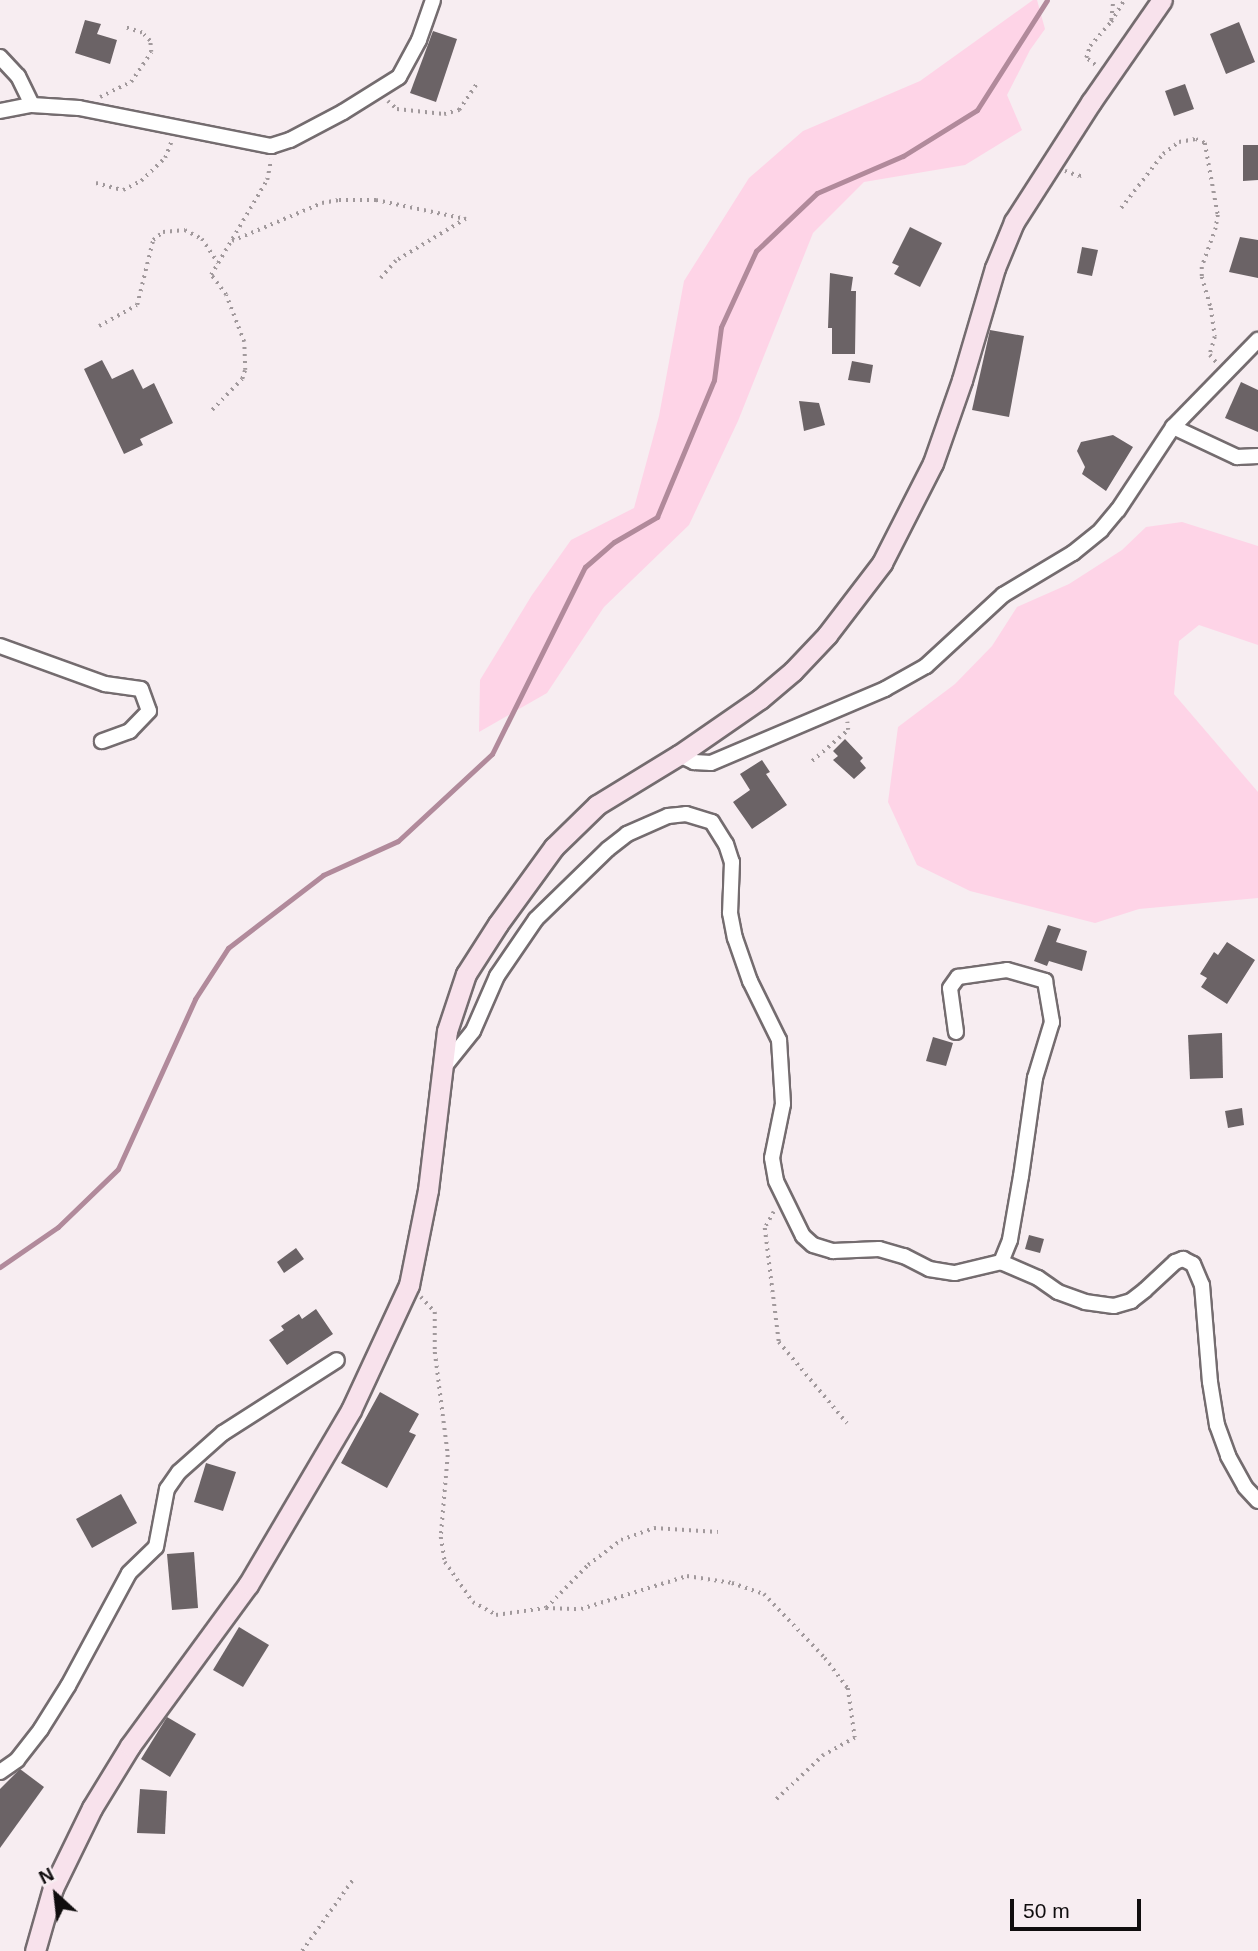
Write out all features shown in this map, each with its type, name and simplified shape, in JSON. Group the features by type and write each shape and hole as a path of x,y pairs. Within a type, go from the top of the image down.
{"main road":[{"path":"35,1951 53,1888 92,1808 130,1746 248,1585 351,1410 409,1284 428,1190 447,1031 466,974 498,924 554,847 597,805 679,755 760,699 793,671 827,635 882,563 933,463 962,380 995,268 1014,222 1162,0"}],"street":[{"path":"0,111 32,105 79,108 271,146 290,141 400,77 409,63 433,0"},
{"path":"0,57 18,76 32,105"},
{"path":"679,755 694,762 711,763 886,689 926,666 1003,596 1086,544 1118,510 1173,426 1258,340"},
{"path":"1173,426 1237,457 1258,456"},
{"path":"0,646 105,684 141,690 149,711 130,731 102,741"},
{"path":"444,1067 473,1031 482,1006 516,946 568,886 627,834 646,823 668,816 700,816 712,821 726,844 733,877 730,913 735,938 750,981 779,1040 783,1104 772,1158 776,1181 803,1236 813,1245 833,1251 879,1250 904,1256 929,1269 955,1273 1001,1262 1038,1278 1058,1292 1085,1302 1114,1306 1130,1301 1175,1262 1183,1259 1193,1264 1202,1284 1210,1382 1217,1425 1228,1456 1245,1487 1258,1501"},
{"path":"956,1032 950,988 958,977 1007,970 1045,981 1052,1022 1035,1078 1010,1240 1001,1262"},
{"path":"0,1772 17,1760 41,1729 68,1686 129,1573 156,1547 165,1496 179,1472 223,1433 337,1360"}],"path":[{"path":"1111,22 1113,0"},
{"path":"1110,78 1086,58 1090,46 1111,22 1124,0"},
{"path":"79,108 131,82 145,65 151,52 150,41 142,33 123,27"},
{"path":"380,91 397,109 444,114 459,110 477,83"},
{"path":"96,183 123,190 154,172 171,149 169,126"},
{"path":"1121,208 1163,154 1179,142 1196,139 1205,143 1217,215 1216,228 1202,267 1202,277 1211,308 1215,337 1210,355 1225,372"},
{"path":"212,410 242,379 244,342 226,295 212,275 267,180 271,146"},
{"path":"232,241 322,203 340,200 376,200 466,219 396,261 381,278"},
{"path":"99,326 136,305 153,240 163,232 185,230 202,239 218,263"},
{"path":"812,761 848,730 845,706"},
{"path":"785,1203 772,1214 765,1228 779,1342 847,1423"},
{"path":"409,1284 435,1312 435,1352 449,1455 440,1537 444,1562 473,1602 496,1615 546,1608 581,1609 687,1577 732,1583 764,1594 825,1658 848,1688 855,1738 824,1755 776,1800"},
{"path":"546,1608 588,1565 621,1540 653,1528 718,1532"},
{"path":"302,1951 354,1878"}],"shaded area":[{"path":"1033,0 1037,0 1045,29 1030,50 1007,95 1022,130 965,165 864,182 813,233 738,421 689,525 604,607 547,693 479,732 480,680 532,595 571,540 634,508 659,416 684,281 749,178 803,131 920,81"},
{"path":"1182,522 1258,546 1258,645 1199,625 1179,641 1174,694 1258,792 1258,898 1139,909 1095,923 970,891 917,865 888,802 898,727 955,684 992,646 1017,607 1069,584 1122,550 1146,527"}],"building":[{"path":"85,20 101,24 97,34 117,40 110,64 75,53"},
{"path":"1239,22 1255,62 1226,74 1210,34"},
{"path":"433,31 457,39 436,102 410,93"},
{"path":"1185,84 1194,109 1174,116 1165,91"},
{"path":"1243,145 1258,145 1258,180 1243,181"},
{"path":"910,227 942,243 920,287 894,274 899,266 892,263"},
{"path":"1240,237 1258,240 1258,278 1229,272"},
{"path":"1082,247 1098,250 1092,276 1077,273"},
{"path":"830,273 853,277 851,291 856,291 855,354 832,354 832,328 828,328"},
{"path":"990,330 1024,336 1009,417 972,410"},
{"path":"102,360 112,379 133,369 143,389 154,383 173,423 140,439 143,445 124,454 84,369"},
{"path":"852,361 873,365 870,383 848,380"},
{"path":"1241,382 1258,390 1258,432 1225,418"},
{"path":"799,401 819,403 825,425 804,431"},
{"path":"1113,435 1133,447 1106,491 1082,474 1085,467 1077,451 1081,442"},
{"path":"845,739 863,758 860,761 866,768 854,779 833,760 838,756 833,751"},
{"path":"762,760 770,772 766,774 787,805 752,829 733,802 750,790 740,774"},
{"path":"1048,925 1061,929 1056,942 1087,951 1082,971 1049,961 1047,966 1034,961"},
{"path":"1227,942 1255,960 1227,1004 1201,987 1207,978 1200,974 1214,952 1218,955"},
{"path":"1222,1033 1223,1078 1190,1079 1188,1035"},
{"path":"933,1037 953,1043 946,1066 926,1061"},
{"path":"1242,1108 1244,1125 1228,1128 1225,1111"},
{"path":"1029,1235 1044,1239 1040,1253 1025,1249"},
{"path":"296,1248 304,1259 284,1273 277,1262"},
{"path":"316,1309 333,1334 287,1365 269,1340 284,1330 281,1326 299,1314 302,1319"},
{"path":"380,1392 419,1414 409,1432 416,1435 387,1488 341,1463"},
{"path":"206,1463 236,1472 223,1511 194,1502"},
{"path":"121,1494 137,1523 92,1548 76,1519"},
{"path":"194,1552 198,1608 172,1610 167,1554"},
{"path":"239,1627 269,1645 243,1687 213,1670"},
{"path":"167,1717 196,1734 170,1777 141,1759"},
{"path":"20,1769 44,1787 0,1848 0,1789"},
{"path":"140,1789 167,1791 165,1834 137,1833"}],"waterway":[{"path":"0,1267 58,1227 118,1169 195,999 228,948 323,875 398,841 492,754 585,567 614,542 657,517 714,380 721,327 756,251 817,193 903,156 977,110 1047,0"}]}
